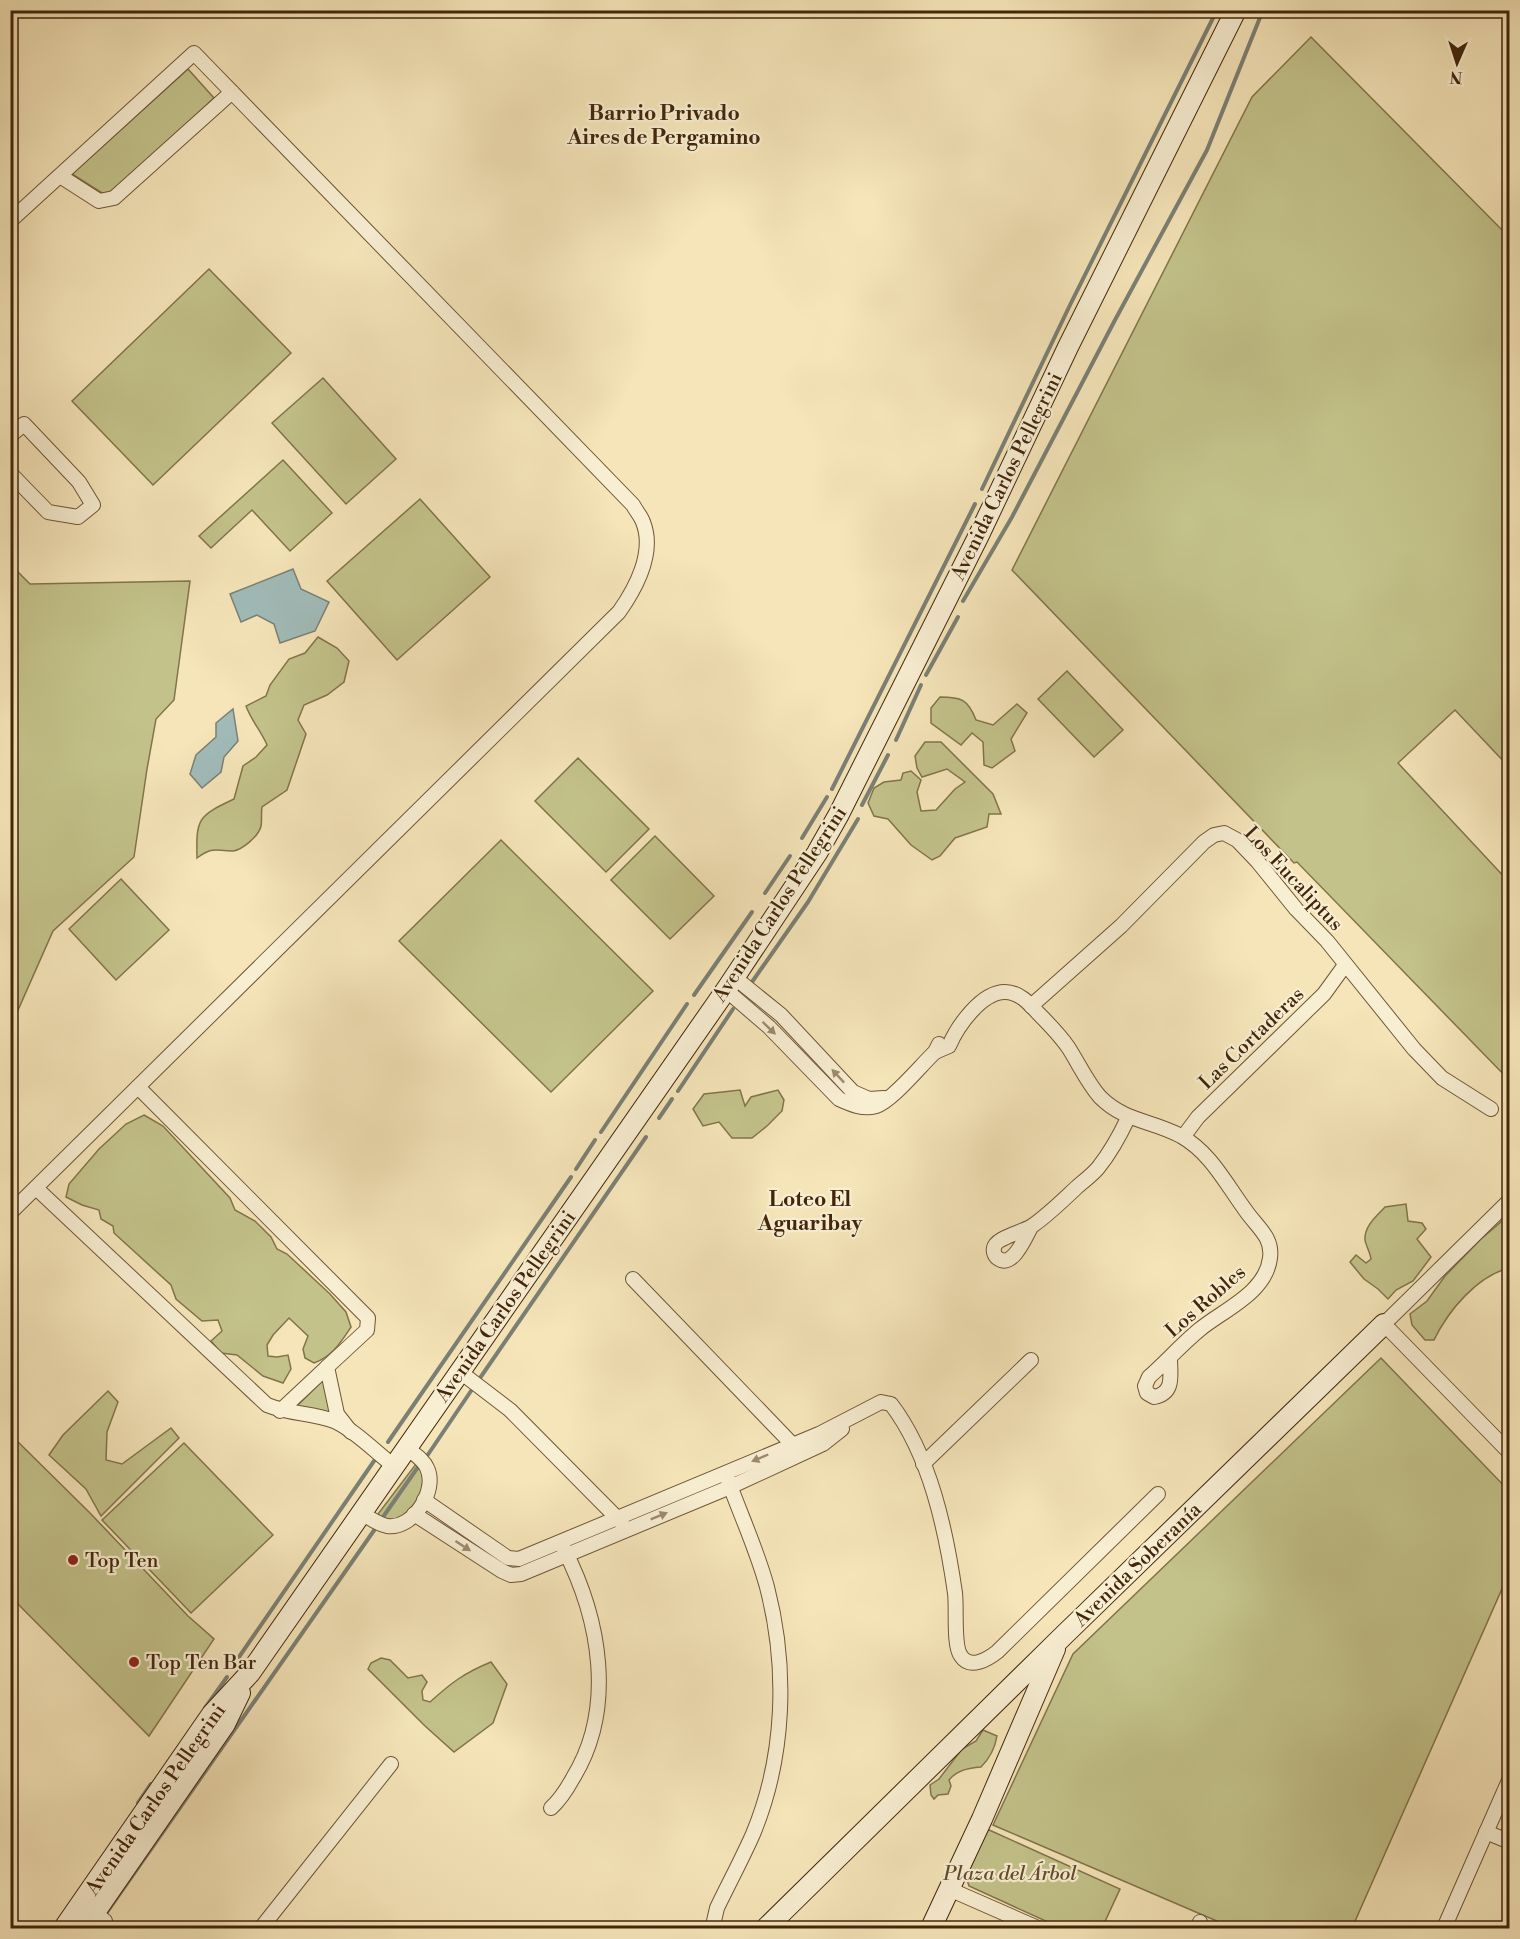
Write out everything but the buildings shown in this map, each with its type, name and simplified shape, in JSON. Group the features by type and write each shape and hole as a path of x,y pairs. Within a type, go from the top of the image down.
{"main road":[{"name":"Avenida Carlos Pellegrini","path":"84,1929 225,1724 250,1673 730,983 817,853 839,814 979,535 1068,347 1236,10"},
{"name":"Avenida Soberanía","path":"765,1929 1384,1324"},
{"path":"931,1929 982,1819 1060,1639"},
{"name":"Avenida Carlos Pellegrini","path":"64,1929 94,1914"}],"street":[{"path":"10,221 194,53 633,506 643,522 646,537 645,551 633,591 619,612 10,1213"},
{"path":"60,176 99,201 114,198 232,92"},
{"path":"10,436 24,424 79,482 93,505 78,517 48,512 10,473"},
{"name":"Los Eucaliptus","path":"1031,1006 1121,926 1204,842 1214,835 1224,833 1237,840 1258,862 1296,909 1327,940 1414,1049 1442,1078 1491,1109"},
{"name":"Las Cortaderas","path":"1183,1137 1198,1117 1324,994 1345,965"},
{"path":"730,983 839,1099 855,1106 875,1107 889,1098 934,1052 942,1039 956,1031 985,997 1006,992 1018,995 1059,1034 1088,1081 1115,1110 1128,1118 1148,1122 1183,1137"},
{"path":"138,1087 368,1318 368,1330 280,1411"},
{"path":"1031,1227 1097,1169 1117,1140 1128,1118"},
{"name":"Los Robles","path":"1170,1358 1199,1330 1254,1288 1266,1273 1271,1245 1225,1179 1206,1156 1183,1137"},
{"path":"36,1188 267,1405 280,1411 335,1422 394,1466"},
{"name":"Avenida Soberanía","path":"1384,1324 1509,1200"},
{"path":"633,1279 792,1444"},
{"path":"1384,1324 1509,1453"},
{"path":"923,1464 1031,1360"},
{"path":"327,1367 337,1414 351,1432"},
{"path":"459,1371 510,1410 628,1529"},
{"path":"424,1500 508,1558 519,1559 819,1434 881,1402 891,1404 905,1423 923,1464 941,1517 955,1596 957,1648 961,1658 970,1663 988,1659 997,1652 1158,1494"},
{"path":"414,1514 502,1571 511,1575 521,1574 730,1487 823,1444 870,1408"},
{"path":"362,1513 389,1526 405,1522 424,1500 430,1478 428,1470 424,1463 407,1448"},
{"path":"714,1921 717,1908 753,1833 767,1789 777,1740 780,1704 775,1620 755,1550 725,1473"},
{"path":"551,1808 561,1799 582,1763 596,1722 599,1690 597,1646 588,1607 560,1542"},
{"path":"261,1929 391,1764"},
{"path":"1444,1929 1509,1778"},
{"path":"1486,1832 1509,1842"},
{"path":"949,1889 1038,1929"}],"green space":[{"path":"1311,37 1509,237 1509,767 1455,710 1398,763 1509,882 1509,1080 1297,862 1294,863 1012,570 1252,97"},
{"path":"188,69 214,98 114,192 102,193 72,174"},
{"path":"209,269 291,353 153,485 72,401"},
{"path":"323,378 396,459 346,504 272,423"},
{"path":"283,460 332,513 290,551 252,510 211,548 199,536"},
{"path":"420,499 490,577 397,660 327,581"},
{"path":"11,565 30,584 190,581 174,700 156,719 134,857 53,931 11,1026"},
{"path":"318,637 337,648 349,661 344,682 327,695 304,705 298,720 306,734 287,790 262,807 260,830 245,845 233,851 211,851 197,858 197,834 202,820 213,810 234,799 243,766 267,745 246,706 266,696 270,685 289,659 305,653"},
{"path":"1067,671 1123,730 1094,757 1038,699"},
{"path":"940,697 959,699 967,703 976,720 993,725 1017,704 1027,713 1011,739 1015,751 992,768 984,765 983,742 972,733 961,745 931,723 931,708"},
{"path":"925,742 941,742 993,794 1001,814 989,814 987,827 955,838 940,856 932,860 911,845 888,819 874,816 868,803 874,788 884,782 901,780 903,773 911,771 921,780 917,792 921,811 936,810 955,789 965,782 947,769 922,777 917,768 915,756"},
{"path":"578,758 649,829 606,872 535,801"},
{"path":"655,836 714,896 670,939 611,880"},
{"path":"501,840 653,991 551,1092 399,941"},
{"path":"121,879 169,930 116,980 69,929"},
{"path":"740,1090 745,1106 751,1097 778,1090 784,1100 782,1111 752,1138 732,1138 719,1122 703,1126 693,1109 704,1094"},
{"path":"144,1115 163,1126 230,1198 235,1210 255,1221 271,1237 277,1249 287,1254 346,1312 351,1327 336,1348 326,1357 314,1363 305,1358 303,1349 308,1336 289,1318 267,1345 268,1356 288,1355 291,1369 283,1383 263,1376 237,1355 221,1353 211,1341 222,1331 218,1320 202,1321 176,1299 171,1285 114,1233 113,1226 101,1219 99,1210 66,1197 69,1184 99,1149 126,1124"},
{"path":"1406,1204 1408,1221 1422,1223 1426,1229 1417,1239 1431,1257 1413,1281 1396,1290 1388,1299 1364,1279 1350,1262 1356,1255 1366,1263 1371,1259 1365,1235 1372,1222 1385,1207"},
{"path":"1509,1215 1509,1268 1497,1272 1475,1287 1455,1307 1434,1340 1425,1340 1412,1325 1410,1314 1427,1301 1445,1276 1481,1239"},
{"path":"1381,1358 1509,1491 1509,1573 1352,1928 1233,1928 993,1825 1073,1654"},
{"path":"323,1380 333,1417 295,1408"},
{"path":"108,1391 118,1402 107,1432 106,1460 122,1464 171,1428 179,1438 101,1516 86,1489 49,1455 63,1435"},
{"name":"Top Ten","path":"11,1435 90,1513 188,1616 214,1639 149,1736 11,1597"},
{"path":"184,1443 273,1535 191,1613 102,1520"},
{"path":"416,1464 424,1471 418,1502 409,1512 393,1522 380,1518 378,1514"},
{"path":"381,1658 390,1660 408,1678 422,1675 427,1682 422,1691 423,1700 430,1702 458,1679 491,1662 507,1684 493,1723 454,1752 368,1669 371,1663"},
{"path":"983,1730 997,1736 987,1760 981,1767 956,1774 949,1780 951,1786 948,1794 938,1795 934,1799 930,1785 939,1779 962,1749 976,1741"},
{"name":"Plaza del Árbol","path":"987,1829 1120,1889 1102,1928 1061,1928 969,1886 966,1877"}],"water":[{"path":"293,569 301,589 329,602 315,631 280,643 274,624 257,615 241,622 230,594"},
{"path":"233,709 238,741 224,757 221,772 202,788 190,774 196,755 216,737 216,723"}],"waterway":[{"path":"982,489 1070,305 1217,10"},
{"path":"963,601 1012,517 1207,150 1263,10"},
{"path":"832,789 975,504"},
{"path":"926,675 958,617"},
{"path":"896,740 921,685"},
{"path":"862,805 888,755"},
{"path":"802,838 827,797"},
{"path":"752,982 808,902 858,819"},
{"path":"765,893 790,856"},
{"path":"694,995 752,912"},
{"path":"601,1132 687,1004"},
{"path":"678,1091 733,1009"},
{"path":"659,1118 672,1099"},
{"path":"480,1378 646,1137"},
{"path":"576,1169 595,1140"},
{"path":"388,1442 571,1177"},
{"path":"427,1456 473,1388"},
{"path":"239,1657 374,1461"},
{"path":"383,1517 418,1467"},
{"path":"107,1912 375,1529"},
{"path":"205,1708 227,1677"},
{"path":"138,1803 151,1784"},
{"path":"52,1928 58,1921"}],"place":[{"name":"Top Ten","path":"73,1560"},
{"name":"Top Ten Bar","path":"134,1662"}],"district":[{"name":"Barrio Privado Aires de Pergamino","path":"664,125"},
{"name":"Loteo El Aguaribay","path":"810,1211"}]}
